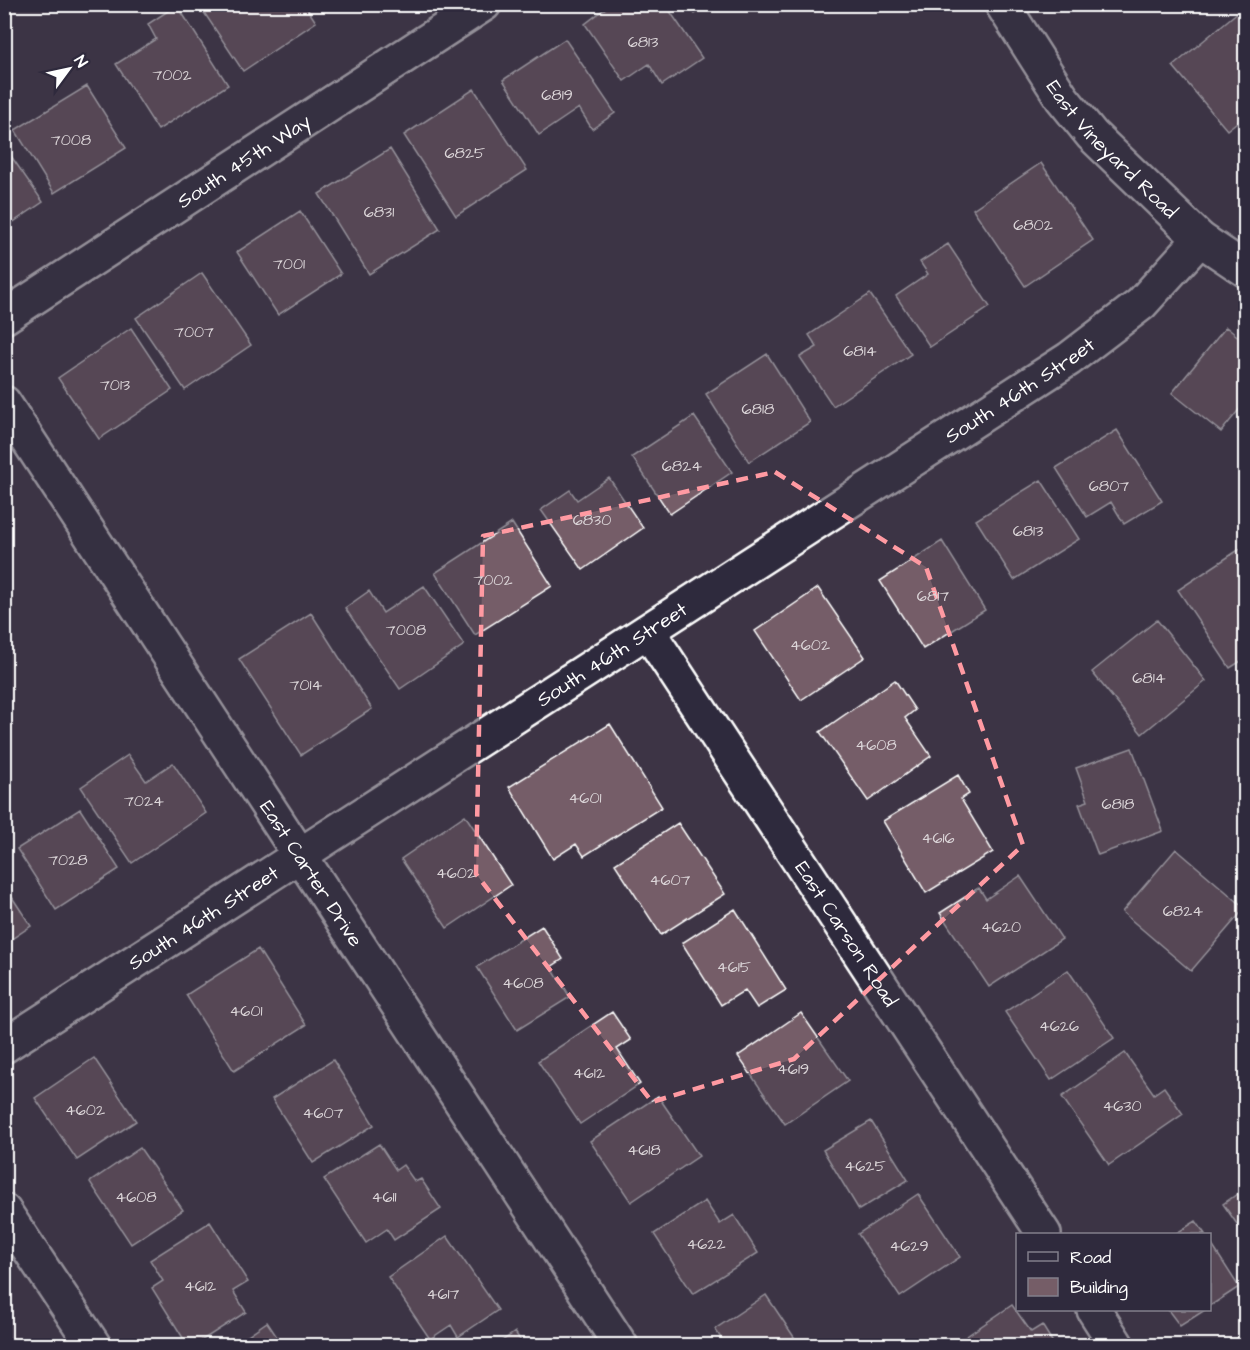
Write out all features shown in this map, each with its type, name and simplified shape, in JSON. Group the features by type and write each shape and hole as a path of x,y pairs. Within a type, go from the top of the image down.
{"street":[{"name":"South 45th Way","path":"4,317 484,4"},
{"name":"East Vineyard Road","path":"1002,4 1062,98 1092,135 1200,239 1245,270"},
{"name":"South 46th Street","path":"4,1046 1069,359 1142,304 1200,239"},
{"name":"East Carter Drive","path":"4,403 621,1346"},
{"name":"East Carson Road","path":"648,631 1043,1233"},
{"path":"4,1211 94,1346"},
{"path":"1095,1311 1117,1346"}],"highlighted area":[{"path":"775,472 926,567 1023,845 794,1059 652,1102 476,874 483,536"}],"building":[{"path":"213,4 304,4 316,22 243,71 203,11"},
{"path":"611,4 665,4 702,58 662,85 649,64 624,81 585,24"},
{"path":"686,4 705,4 695,14"},
{"path":"177,5 228,85 158,130 116,64 156,39 148,24"},
{"path":"1245,6 1246,115 1227,130 1173,66"},
{"path":"565,39 615,113 592,129 579,108 539,135 503,80"},
{"path":"87,86 126,148 54,193 15,130"},
{"path":"474,89 527,170 456,216 404,135"},
{"path":"4,146 43,202 9,225 4,218"},
{"path":"390,149 440,229 369,274 319,194"},
{"path":"1041,163 1093,240 1025,286 973,209"},
{"path":"300,211 341,274 278,315 237,252"},
{"path":"948,244 990,307 930,347 896,296 928,274 920,262"},
{"path":"202,273 251,345 185,390 136,318"},
{"path":"870,294 911,354 833,406 800,357 817,347 809,335"},
{"path":"1226,327 1246,343 1246,401 1221,432 1172,393"},
{"path":"131,328 172,390 99,439 58,378"},
{"path":"767,354 810,422 749,462 706,394"},
{"path":"694,416 732,472 670,514 632,457"},
{"path":"1117,430 1162,501 1124,524 1111,502 1087,517 1056,468"},
{"path":"609,478 643,528 583,570 541,510 570,490 577,500"},
{"path":"1041,480 1079,539 1014,580 976,520"},
{"path":"512,523 552,586 475,635 435,573"},
{"path":"942,541 985,610 923,649 880,581"},
{"path":"1246,545 1246,658 1230,668 1178,590"},
{"path":"424,586 464,645 400,689 345,608 369,591 383,613"},
{"path":"818,588 865,657 801,700 755,631"},
{"path":"311,613 372,709 301,755 239,659"},
{"path":"1157,620 1206,681 1142,734 1092,672"},
{"path":"895,680 915,710 905,718 931,756 868,801 820,732"},
{"path":"610,724 662,807 584,856 576,844 553,859 509,787"},
{"path":"1132,748 1163,831 1098,855 1079,804 1088,801 1076,768"},
{"path":"128,755 146,781 173,763 206,813 132,863 81,787"},
{"path":"958,775 969,794 961,799 993,852 926,893 883,821"},
{"path":"80,809 119,869 56,910 17,849"},
{"path":"465,815 511,885 447,928 401,859"},
{"path":"678,823 725,894 661,935 615,864"},
{"path":"1176,849 1245,908 1191,971 1122,912"},
{"path":"1020,876 1062,939 989,987 940,913 979,888 986,899"},
{"path":"4,885 31,926 4,944"},
{"path":"735,909 786,990 757,1008 745,990 721,1005 682,943"},
{"path":"542,926 563,959 551,967 570,997 517,1030 477,967"},
{"path":"258,949 306,1025 234,1071 186,995"},
{"path":"1068,970 1114,1038 1051,1080 1005,1012"},
{"path":"612,1012 631,1040 617,1049 640,1084 580,1124 538,1061"},
{"path":"801,1013 848,1081 785,1124 738,1056"},
{"path":"1125,1053 1154,1094 1164,1087 1183,1114 1109,1165 1062,1097"},
{"path":"94,1058 136,1121 77,1160 35,1098"},
{"path":"333,1060 374,1125 313,1163 272,1099"},
{"path":"658,1096 699,1156 631,1202 590,1141"},
{"path":"871,1121 908,1180 859,1210 823,1150"},
{"path":"379,1144 396,1170 403,1165 415,1182 421,1179 441,1209 394,1240 387,1229 366,1243 324,1179"},
{"path":"140,1148 183,1210 131,1244 90,1182"},
{"path":"1246,1188 1246,1237 1223,1204"},
{"path":"918,1194 960,1257 900,1297 858,1234"},
{"path":"705,1201 720,1224 734,1215 758,1253 693,1294 654,1234"},
{"path":"1196,1221 1204,1233 1177,1233"},
{"path":"210,1222 248,1282 233,1291 246,1312 193,1346 188,1346 152,1288 163,1281 150,1260"},
{"path":"447,1236 498,1310 458,1337 451,1325 430,1339 388,1277"},
{"path":"1211,1244 1239,1287 1211,1305"},
{"path":"766,1295 800,1346 726,1346 715,1329"},
{"path":"1012,1305 1031,1332 1042,1325 1055,1346 964,1346 961,1340"},
{"path":"1169,1311 1203,1311 1180,1326"},
{"path":"267,1322 283,1346 232,1346"},
{"path":"515,1332 524,1346 495,1346"}]}
